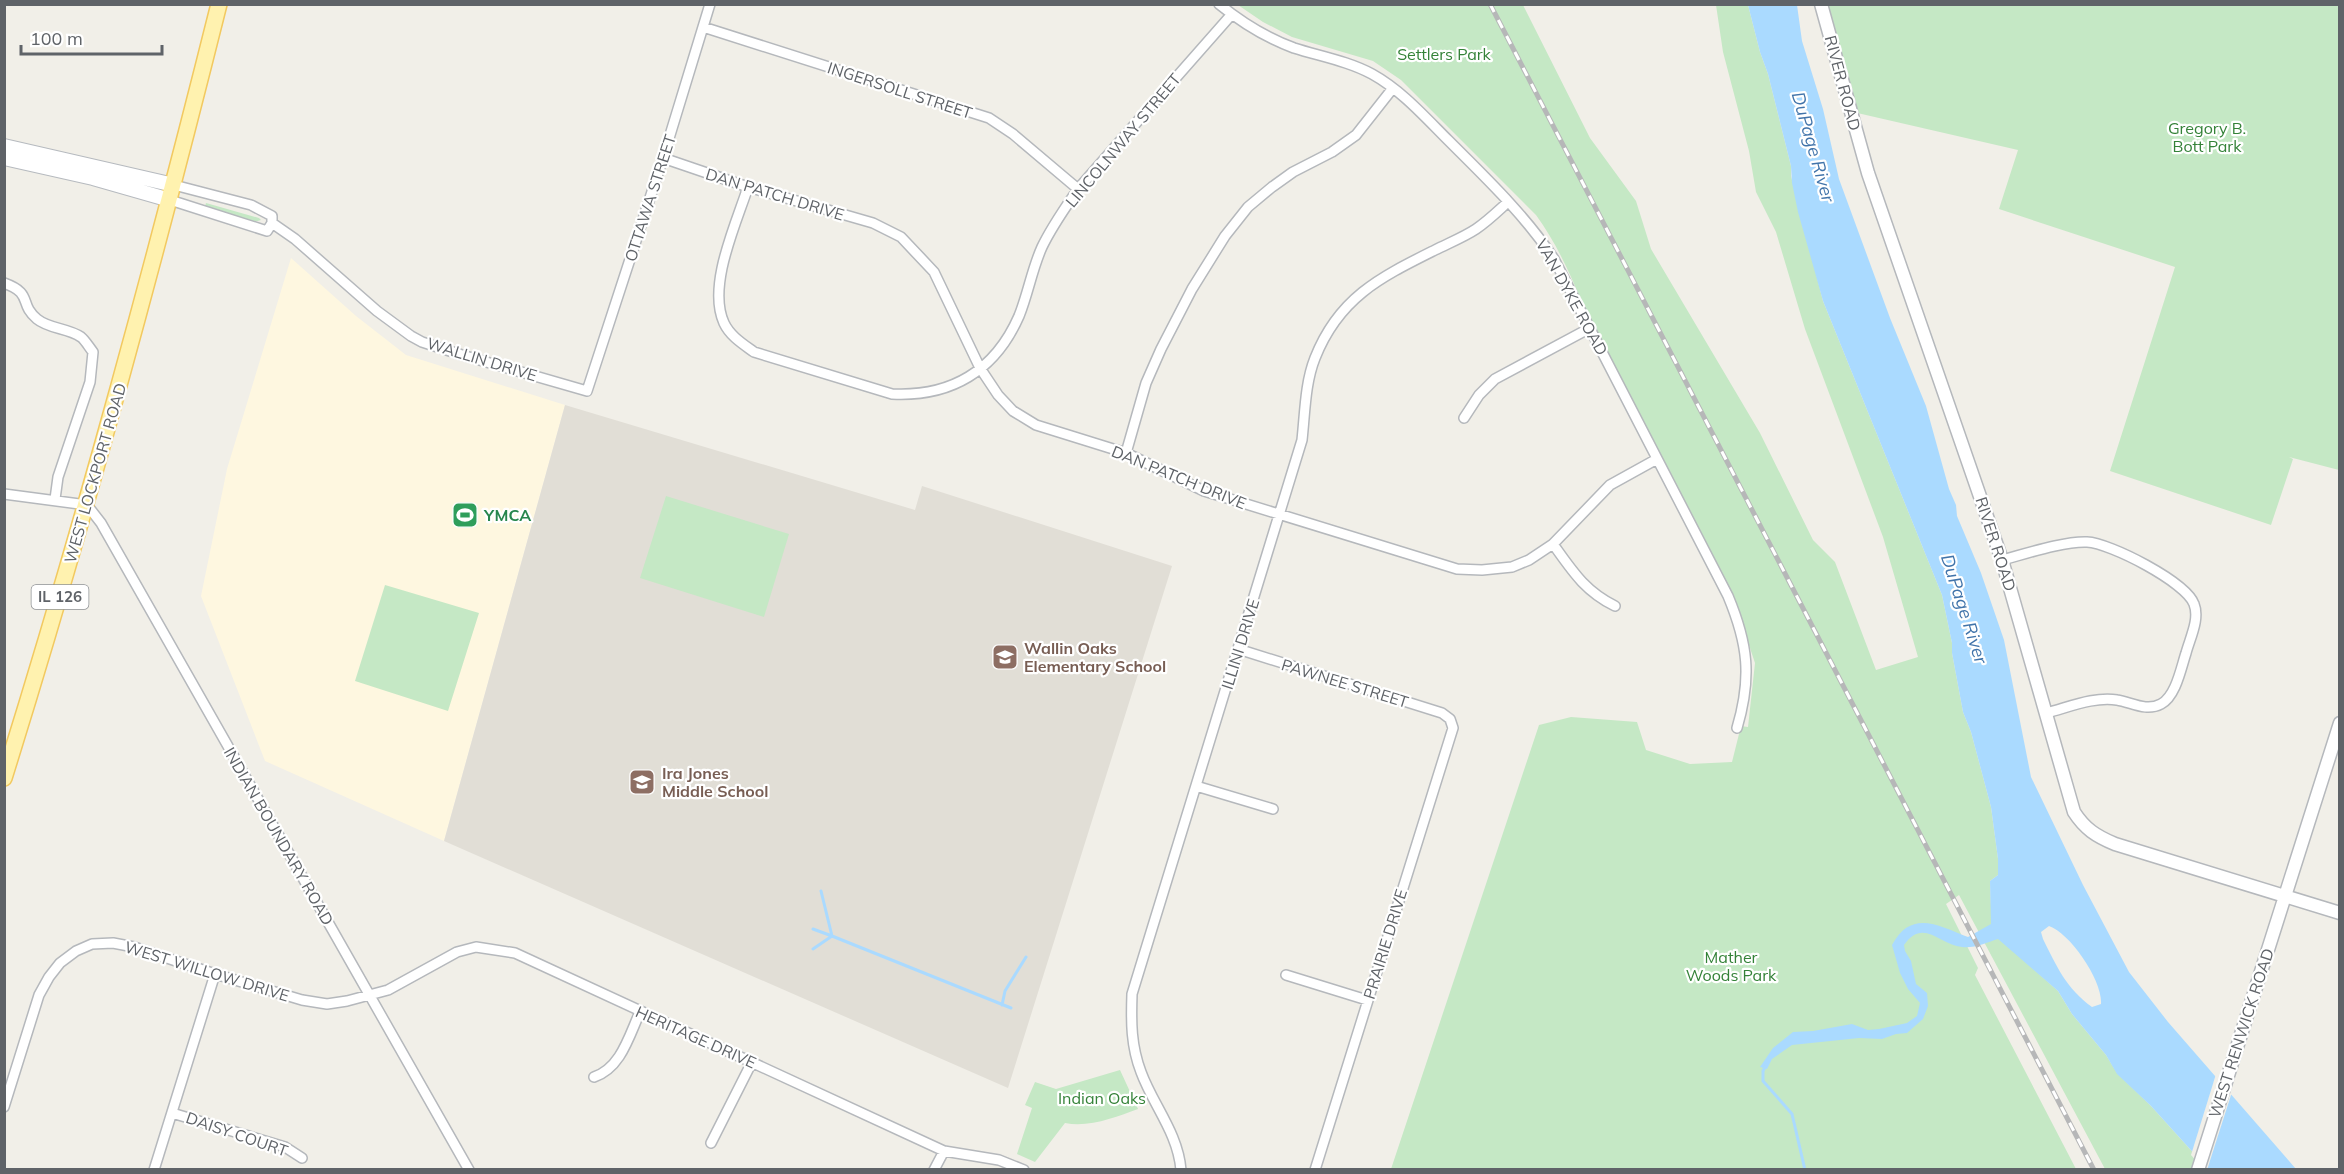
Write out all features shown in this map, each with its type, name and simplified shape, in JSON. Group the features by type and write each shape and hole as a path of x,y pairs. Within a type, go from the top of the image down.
{"main road":[{"name":"WEST LOCKPORT ROAD","path":"4,778 87,505 172,192 219,4"},
{"name":"WALLIN DRIVE","path":"4,146 172,192"},
{"name":"WALLIN DRIVE","path":"4,158 172,192"}],"street":[{"name":"OTTAWA STREET","path":"587,391 663,159 710,4"},
{"name":"VAN DYKE ROAD","path":"1218,4 1263,34 1292,47 1372,73 1393,88 1410,102 1536,232 1554,260 1590,328 1728,596 1738,620 1747,668 1745,699 1737,728"},
{"name":"RIVER ROAD","path":"1821,4 1868,174 2002,560 2074,812 2084,827 2115,844 2340,913"},
{"name":"LINCOLNWAY STREET","path":"748,187 717,289 724,324 735,339 754,352 892,394 915,395 942,390 961,382 980,368 1009,334 1019,315 1041,248 1058,217 1078,189 1232,14"},
{"name":"INGERSOLL STREET","path":"703,27 989,118 1013,134 1078,189"},
{"path":"1126,453 1146,383 1161,349 1192,289 1225,236 1248,207 1272,187 1293,172 1332,152 1356,135 1393,88"},
{"name":"DAN PATCH DRIVE","path":"663,159 873,224 901,237 934,272 980,368 998,395 1013,411 1036,425 1126,453 1204,491 1457,569 1482,570 1512,567 1553,544 1610,486 1657,459"},
{"name":"WALLIN DRIVE","path":"172,192 251,205 272,216 272,223 267,231 172,192"},
{"name":"ILLINI DRIVE","path":"1181,1170 1174,1138 1141,1074 1133,1046 1132,994 1302,440 1309,380 1315,357 1345,309 1363,290 1381,277 1475,230 1508,202"},
{"name":"WALLIN DRIVE","path":"272,223 295,239 377,311 423,342 587,391"},
{"path":"4,283 19,289 25,297 27,308 39,321 81,337 93,352 90,382 58,477 55,499"},
{"path":"1464,418 1479,395 1495,379 1590,328"},
{"path":"4,494 87,505"},
{"name":"INDIAN BOUNDARY ROAD","path":"87,505 101,523 469,1170"},
{"path":"2002,560 2087,542 2108,547 2173,580 2186,591 2194,604 2196,618 2183,663 2170,697 2160,705 2148,708 2117,700 2102,699 2046,713"},
{"path":"1553,544 1581,583 1597,597 1615,606"},
{"name":"PAWNEE STREET","path":"1238,649 1442,713 1450,719"},
{"name":"PRAIRIE DRIVE","path":"1315,1170 1453,728 1450,719"},
{"name":"WEST RENWICK ROAD","path":"2198,1170 2340,723"},
{"path":"1196,786 1273,809"},
{"name":"WEST WILLOW DRIVE","path":"4,1107 39,995 60,963 76,951 92,944 113,943 134,947 302,1000 327,1004 370,996"},
{"name":"HERITAGE DRIVE","path":"370,996 388,990 457,952 476,947 515,954 944,1151 999,1160 1024,1170"},
{"path":"154,1170 215,974"},
{"path":"1286,975 1367,1000"},
{"path":"594,1077 604,1074 616,1063 640,1012"},
{"path":"711,1143 752,1062"},
{"name":"DAISY COURT","path":"172,1113 285,1147 302,1158"},
{"path":"934,1170 944,1151"}],"shaded area":[{"path":"291,258 356,316 406,355 565,405 444,841 265,761 201,596 227,469"},
{"path":"565,405 915,510 922,486 1172,566 1008,1088 444,841"}],"green space":[{"name":"Mather Woods Park","path":"1238,5 1523,5 1590,138 1636,201 1651,249 1760,433 1813,540 1835,562 1876,670 1918,657 1883,537 1805,329 1776,232 1756,192 1749,151 1723,52 1716,5 1748,5 1768,74 1823,301 1942,595 1963,712 1971,732 1991,807 1998,859 1998,875 1990,881 1992,932 2058,991 2072,1014 2106,1055 2117,1073 2151,1106 2208,1169 2105,1169 1959,895 1946,904 1978,968 1975,975 2076,1169 1391,1169 1539,725 1571,717 1637,722 1646,750 1690,764 1732,762 1741,726 1748,727 1755,663 1732,594 1584,308 1563,260 1536,215 1401,80 1373,61 1292,37 1263,22"},
{"name":"Gregory B. Bott Park","path":"1824,5 2339,5 2339,470 2289,457 2293,459 2271,525 2110,471 2175,267 1999,209 2018,150 1853,112"},
{"path":"206,203 261,220 241,220 205,206"},
{"path":"666,496 789,534 764,617 640,578"},
{"path":"385,585 479,613 448,711 355,681"},
{"name":"Indian Oaks","path":"1120,1070 1138,1109 1093,1123 1065,1123 1035,1162 1017,1154 1032,1108 1025,1105 1035,1082 1056,1089"}],"water":[{"name":"DuPage River","path":"1748,5 1797,5 1802,41 1823,109 1839,179 1890,318 1926,406 1949,489 1956,505 1957,516 1981,573 2004,640 2031,777 2083,885 2129,972 2168,1022 2296,1169 2208,1169 2151,1106 2117,1074 2106,1055 2072,1014 2058,991 1998,939 1966,947 1954,945 1932,935 1918,933 1904,945 1911,961 1916,984 1927,993 1928,1006 1923,1019 1907,1033 1882,1039 1859,1038 1792,1045 1772,1059 1767,1069 1760,1067 1773,1048 1793,1032 1852,1024 1868,1030 1879,1029 1907,1023 1917,1016 1920,1003 1908,989 1900,973 1892,945 1899,934 1916,923 1936,925 1968,937 1991,924 1990,881 1998,875 1998,859 1991,807 1971,732 1963,712 1942,595 1823,301 1798,212 1791,166 1768,74","holes":["2049,926 2057,930 2084,959 2097,983 2101,1004 2092,1007 2083,1000 2058,968 2041,932"]}],"pier":[{"path":"2216,1074 2232,1092 2207,1170 2204,1170 2191,1155"}],"waterway":[{"path":"821,891 832,936 1011,1008"},
{"path":"813,929 832,936"},
{"path":"813,949 832,936"},
{"path":"1002,1005 1005,991 1026,957"},
{"path":"1766,1065 1763,1071 1763,1081 1792,1114 1805,1170"}],"railway":[{"path":"1490,4 2094,1170"}],"place":[{"name":"YMCA","path":"465,515"},
{"name":"Wallin Oaks Elementary School","path":"1005,657"},
{"name":"Ira Jones Middle School","path":"642,782"}],"park label":[{"name":"Settlers Park","path":"1444,54"}]}
